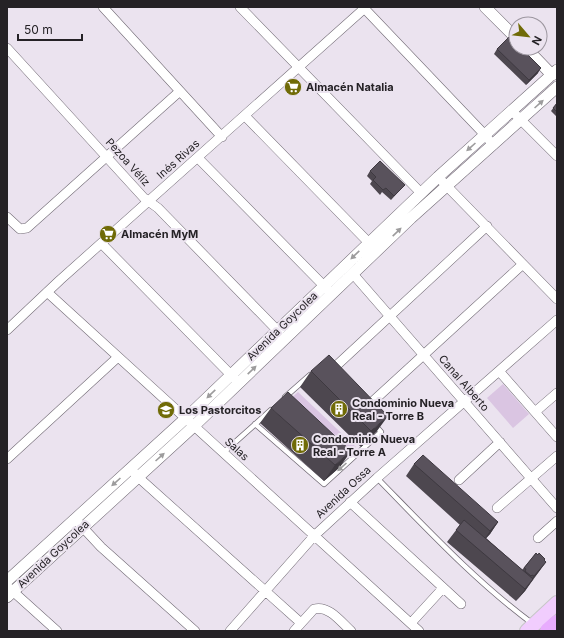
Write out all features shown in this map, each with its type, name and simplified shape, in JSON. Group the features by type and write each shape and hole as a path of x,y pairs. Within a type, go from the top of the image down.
{"highway":[{"path":"536,629 557,623"}],"main road":[{"path":"536,629 557,603"}],"street":[{"path":"103,7 222,137"},
{"path":"240,7 421,193"},
{"path":"485,7 508,30"},
{"path":"365,8 493,145"},
{"name":"Inés Rivas","path":"7,330 47,292 365,8"},
{"name":"Pezoa Véliz","path":"7,48 144,198 155,205 277,330 282,342"},
{"path":"535,56 555,75"},
{"name":"Avenida Goycolea","path":"9,591 79,523 189,422 231,375 369,242 438,177 555,75"},
{"name":"Avenida Goycolea","path":"189,422 239,383 377,251 557,87"},
{"path":"7,217 20,229 25,229 180,91"},
{"path":"512,111 557,156"},
{"path":"245,116 377,251"},
{"path":"198,158 332,295"},
{"path":"438,177 557,298"},
{"path":"336,366 487,226"},
{"path":"102,244 239,383"},
{"path":"371,403 523,264"},
{"name":"Canal Alberto","path":"353,274 557,508"},
{"name":"Salas","path":"47,292 419,631"},
{"name":"Avenida Ossa","path":"230,631 314,536 376,478 557,320"},
{"path":"7,459 118,357"},
{"path":"499,371 557,437"},
{"path":"535,412 557,393"},
{"path":"459,480 500,442"},
{"path":"497,508 557,456"},
{"path":"135,473 301,623"},
{"path":"350,502 461,604"},
{"path":"538,538 557,521"},
{"path":"79,523 101,547 195,631"},
{"name":"Avenida Goycolea","path":"7,581 79,523"},
{"path":"411,623 444,588"},
{"path":"9,591 57,631"},
{"path":"294,631 314,609 323,608 330,612 350,631"}],"lane":[{"path":"278,403 312,373"},
{"path":"223,453 272,408"},
{"path":"255,424 324,484 382,432 371,421"},
{"path":"376,478 492,593 536,629"}],"shaded area":[{"path":"503,384 529,414 513,428 487,398"},
{"path":"298,392 356,447 341,462 282,406"}],"building":[{"path":"508,38 508,56 529,56 541,68 529,80 497,49"},
{"path":"557,103 557,112 553,108"},
{"path":"380,161 405,185 394,196 386,188 383,190 373,180 376,177 370,171"},
{"path":"329,355 388,416 371,431 311,371"},
{"path":"288,392 351,451 335,465 271,408"},
{"path":"423,455 498,522 490,531 414,464"},
{"path":"464,520 533,579 525,589 456,530"},
{"path":"536,553 538,555 539,553 546,562 534,576 531,576 525,571 526,569 524,568"}],"place":[{"name":"Almacén Natalia","path":"293,87"},
{"name":"Almacén MyM","path":"108,234"},
{"name":"Condominio Nueva Real - Torre B","path":"339,409"},
{"name":"Los Pastorcitos","path":"166,410"},
{"name":"Condominio Nueva Real - Torre A","path":"300,445"}]}
